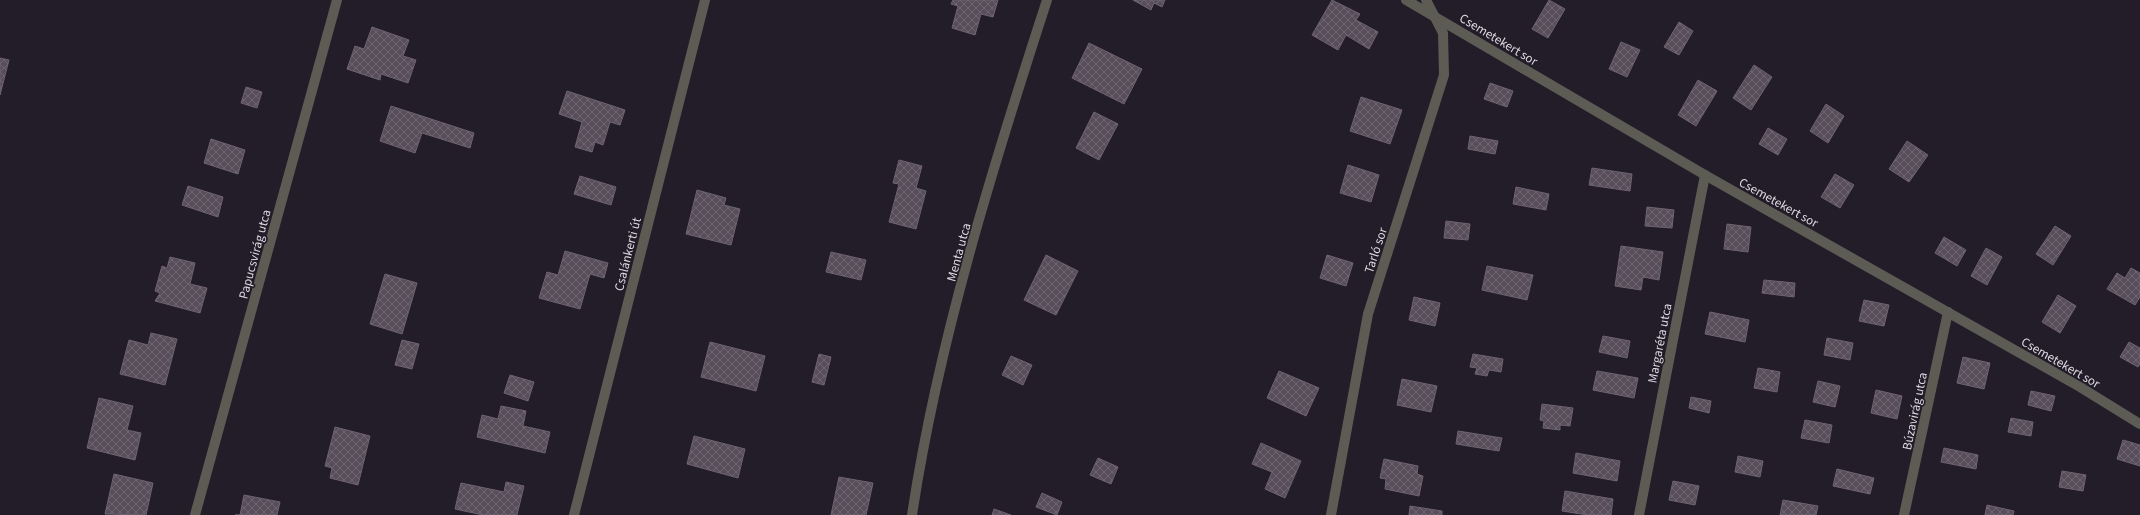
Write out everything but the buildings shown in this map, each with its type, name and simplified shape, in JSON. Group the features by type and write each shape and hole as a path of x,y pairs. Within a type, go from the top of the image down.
{"street":[{"name":"Papucsvirág utca","path":"195,515 337,0"},
{"name":"Csalánkerti út","path":"574,515 705,0"},
{"name":"Menta utca","path":"912,515 923,444 969,258 1047,0"},
{"name":"Csemetekert sor","path":"1406,0 1705,175 2080,387 2140,424"},
{"name":"Tarló sor","path":"1331,515 1368,314 1444,75 1442,33 1431,14 1426,0"},
{"name":"Margaréta utca","path":"1639,515 1705,175"},
{"name":"Búzavirág utca","path":"1904,515 1948,312"}]}
